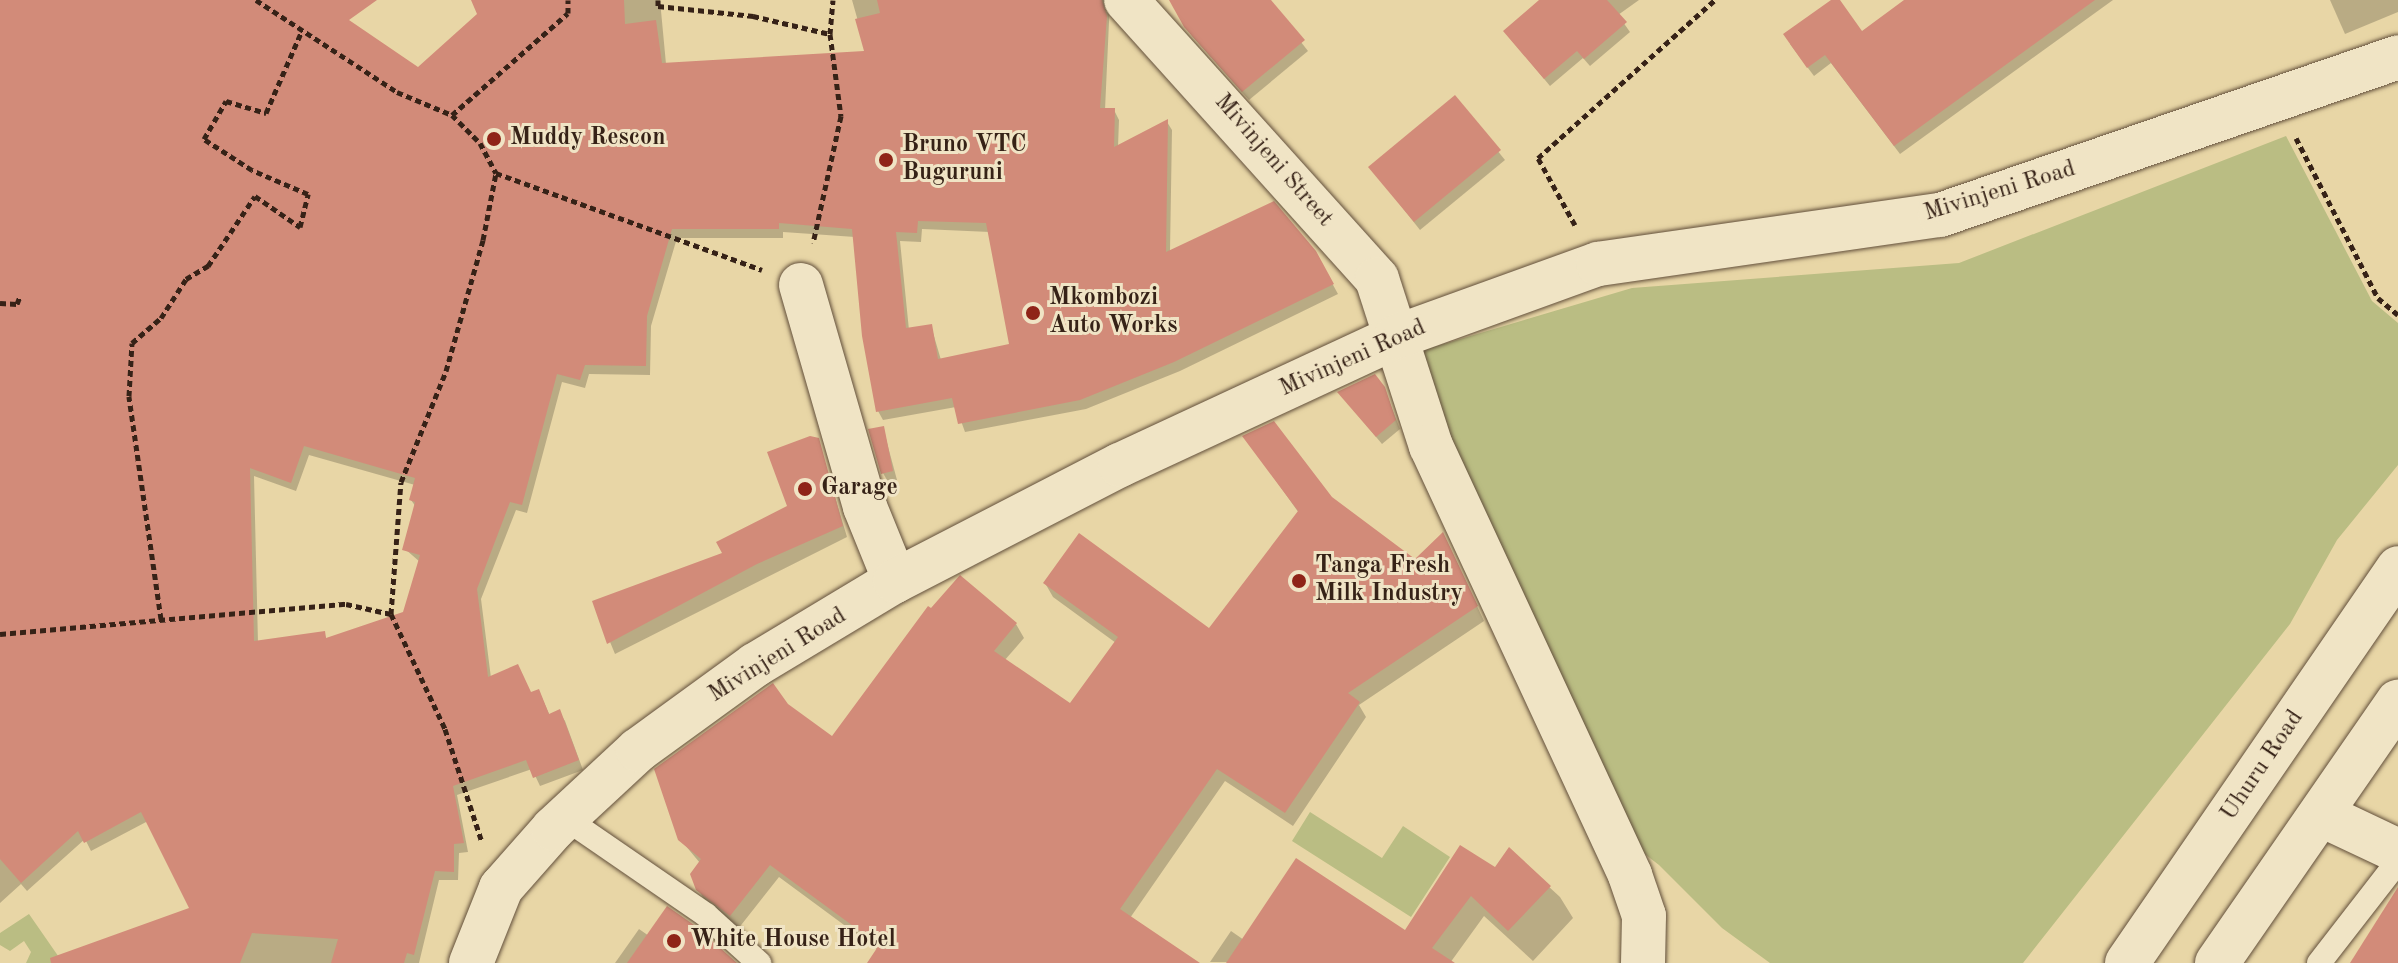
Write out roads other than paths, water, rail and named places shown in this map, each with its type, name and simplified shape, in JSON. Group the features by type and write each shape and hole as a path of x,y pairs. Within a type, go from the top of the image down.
{"street":[{"name":"Mivinjeni Street","path":"1126,0 1377,279 1431,446 1630,875 1644,916 1644,963"},
{"name":"Mivinjeni Road","path":"471,963 501,888 565,818 638,750 755,665 895,581 1120,465 1396,337 1598,264 1940,215 2278,101 2398,57"},
{"path":"801,285 865,507 895,581"},
{"name":"Uhuru Road","path":"2127,963 2398,568"},
{"path":"2217,963 2398,702"},
{"path":"2322,815 2398,851"},
{"path":"1635,963 1644,963"}],"lane":[{"path":"565,818 706,915 759,963"},
{"path":"2319,963 2398,861"}],"place":[{"name":"Muddy Rescon","path":"494,139"},
{"name":"Bruno VTC Buguruni","path":"886,160"},
{"name":"Mkombozi Auto Works","path":"1033,313"},
{"name":"Garage","path":"805,489"},
{"name":"Tanga Fresh Milk Industry","path":"1299,581"},
{"name":"White House Hotel","path":"674,941"}]}
